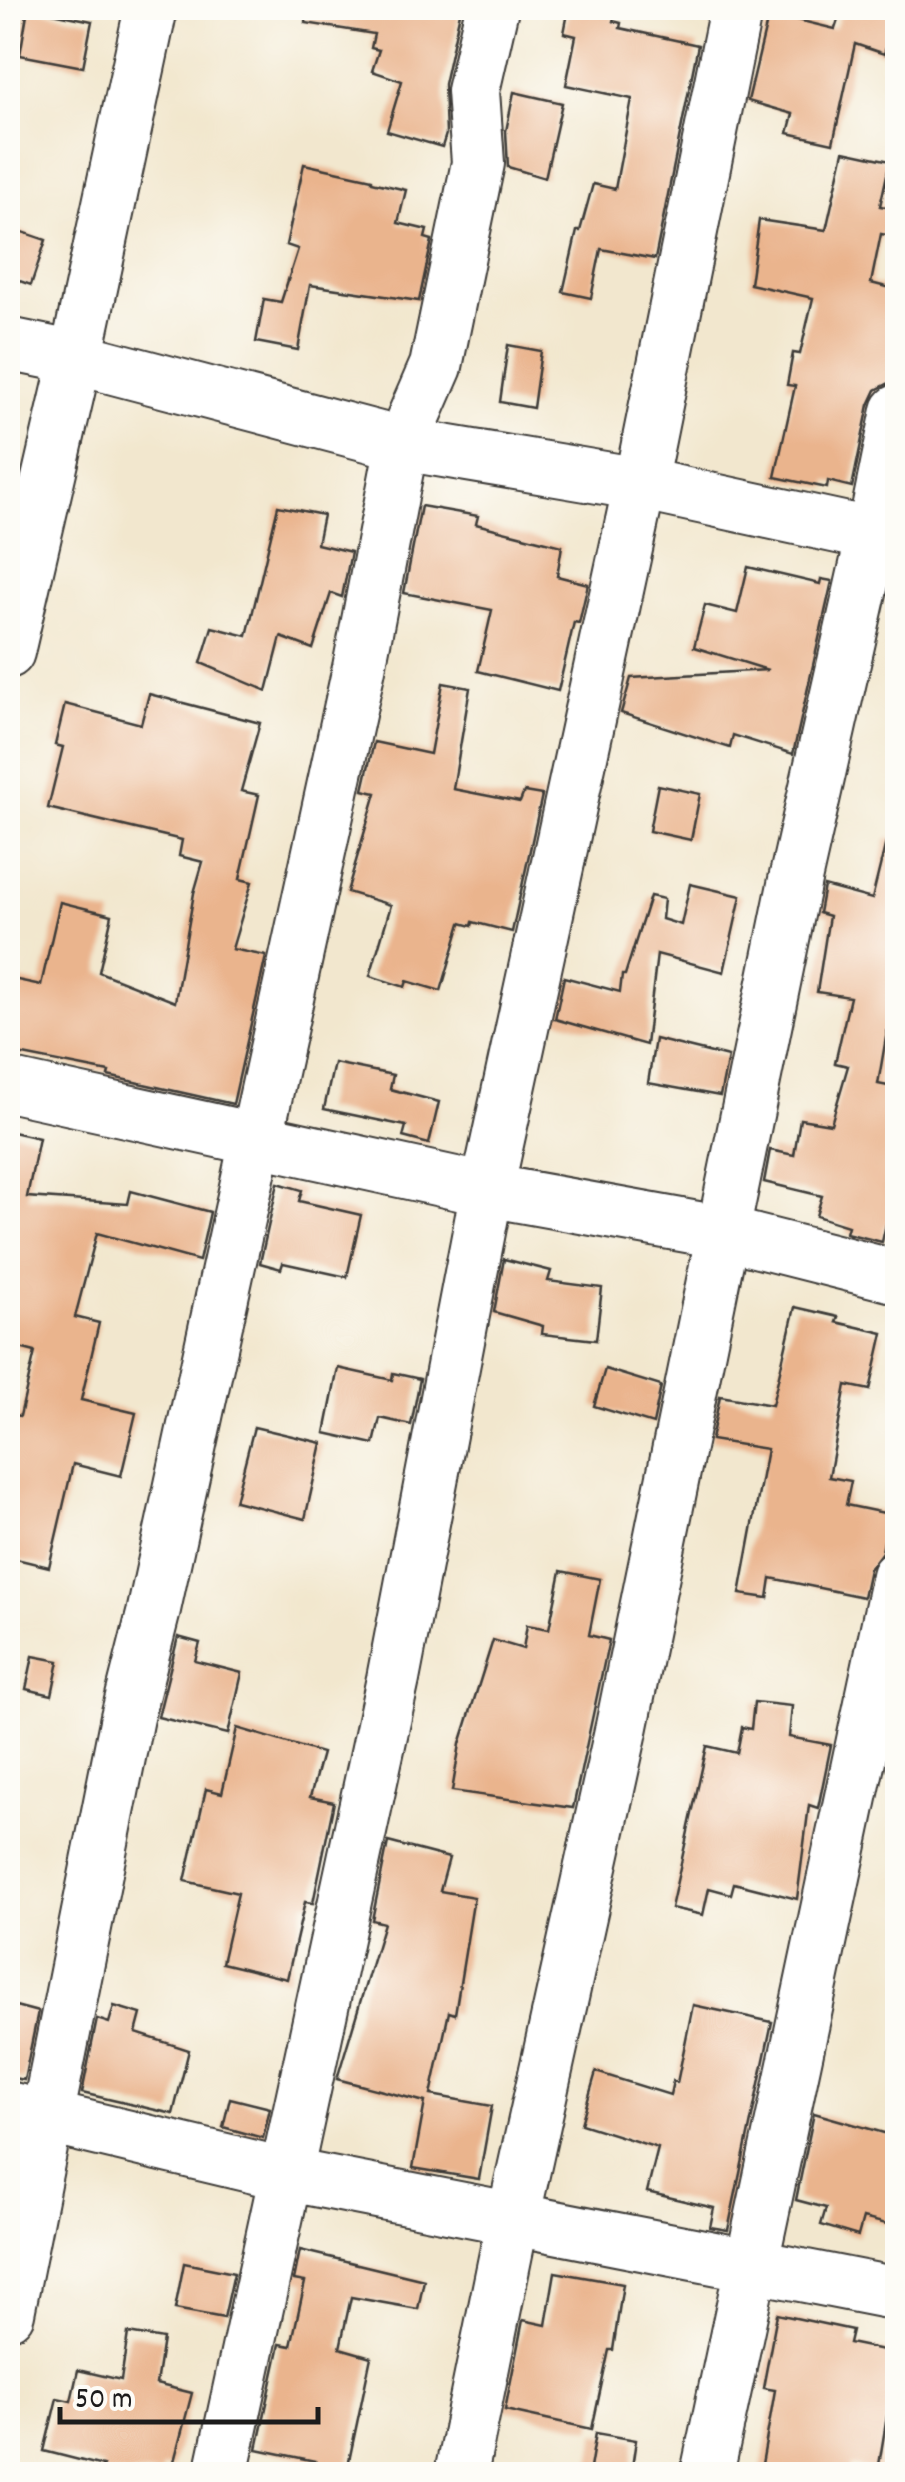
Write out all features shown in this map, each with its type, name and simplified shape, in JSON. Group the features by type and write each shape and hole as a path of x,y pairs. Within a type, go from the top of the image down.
{"street":[{"path":"8,652 151,8"},
{"path":"8,2313 26,2113 157,1595 359,668 402,444 436,366 478,163 474,91 492,8"},
{"path":"221,2474 393,1679 487,1190 640,484 736,8"},
{"path":"8,344 76,358 402,444 640,484 886,537"},
{"path":"461,2474 513,2218 618,1745 795,880 886,537 898,411"},
{"path":"8,1085 487,1190 720,1232 898,1276"},
{"path":"707,2474 898,1576"},
{"path":"26,2113 284,2174 898,2294"}],"building":[{"path":"28,8 92,21 83,67 20,55"},
{"path":"307,8 461,8 444,84 446,134 442,147 387,131 402,81 372,71 379,50 371,48 374,34 306,23"},
{"path":"569,8 617,8 613,21 621,23 620,28 698,45 655,259 601,249 591,298 563,292 593,184 615,189 632,99 566,85 576,36 564,33"},
{"path":"842,8 898,8 884,54 855,44 833,143 788,133 793,114 748,101 769,13 835,29"},
{"path":"514,92 562,103 545,178 508,167 506,131"},
{"path":"844,151 890,161 880,206 898,209 898,237 881,234 871,283 898,290 898,354 891,382 876,390 869,405 852,487 828,481 827,488 775,477 795,386 787,385 793,353 800,354 813,298 750,284 759,220 826,230"},
{"path":"304,164 406,190 398,223 427,230 425,238 432,240 419,301 310,285 298,350 256,342 264,299 281,302 298,249 286,245"},
{"path":"8,227 46,240 31,285 8,277"},
{"path":"508,345 541,351 533,408 500,402"},
{"path":"278,506 323,515 317,544 351,552 342,597 331,593 313,649 281,637 267,691 201,663 212,627 247,636"},
{"path":"421,506 478,516 476,524 562,546 557,576 588,584 579,623 574,622 558,691 478,671 492,610 404,593"},
{"path":"748,567 820,584 821,579 832,581 793,754 733,735 730,748 621,713 631,678 768,670 694,647 705,605 737,613"},
{"path":"443,683 470,688 453,789 520,802 524,792 542,795 512,932 473,922 472,926 461,923 441,991 407,981 405,987 370,976 391,905 347,892 376,793 363,790 374,742 430,754"},
{"path":"149,694 260,723 241,791 259,795 240,879 252,882 232,949 266,956 233,1104 108,1076 109,1072 8,1052 8,978 41,985 60,902 112,915 99,972 175,1002 203,862 179,856 182,840 48,808 63,747 55,745 65,704 141,724"},
{"path":"658,785 700,794 691,840 649,831"},
{"path":"887,838 898,840 898,968 878,1084 898,1088 898,1130 886,1167 898,1171 898,1228 886,1224 882,1242 846,1233 848,1226 816,1216 822,1196 764,1182 770,1150 794,1155 800,1119 831,1124 848,1066 835,1063 850,997 817,992 829,916 819,913 824,886 872,899"},
{"path":"690,884 741,896 724,972 657,954 646,1045 555,1019 564,977 620,992 622,975 650,896 664,899 662,919 681,925"},
{"path":"655,1039 728,1057 720,1096 648,1083"},
{"path":"334,1063 393,1075 390,1089 439,1102 429,1144 403,1137 406,1126 324,1109"},
{"path":"8,1131 39,1138 27,1197 128,1204 131,1191 210,1212 199,1261 97,1233 75,1317 99,1323 81,1400 136,1413 121,1476 73,1464 49,1567 8,1557 8,1414 20,1416 35,1352 8,1345"},
{"path":"278,1183 302,1190 299,1201 361,1215 347,1277 283,1263 281,1269 260,1263"},
{"path":"504,1259 551,1271 548,1281 602,1288 596,1340 542,1334 543,1326 494,1312"},
{"path":"795,1307 883,1333 870,1390 846,1385 829,1477 851,1481 846,1505 889,1514 882,1552 869,1569 863,1597 771,1578 768,1598 740,1594 767,1449 711,1440 720,1396 772,1405"},
{"path":"338,1368 392,1380 393,1373 420,1379 411,1425 380,1418 374,1444 325,1433"},
{"path":"605,1369 661,1386 653,1424 594,1406"},
{"path":"254,1427 322,1443 305,1519 235,1501"},
{"path":"561,1571 600,1579 589,1635 609,1640 573,1808 452,1791 460,1744 493,1640 523,1649 527,1625 549,1629"},
{"path":"178,1637 200,1643 195,1661 242,1673 228,1734 158,1717"},
{"path":"33,1656 59,1661 52,1695 26,1689"},
{"path":"754,1702 792,1706 789,1737 831,1745 818,1808 809,1805 797,1899 734,1883 731,1894 709,1888 703,1915 671,1908 707,1746 737,1753 742,1727 751,1729"},
{"path":"237,1728 322,1753 310,1797 334,1802 313,1903 305,1902 287,1979 222,1963 238,1893 185,1881 206,1789 222,1793"},
{"path":"388,1842 449,1858 440,1891 474,1897 455,2014 449,2012 431,2095 492,2106 479,2179 413,2168 425,2102 337,2079 384,1923 372,1920"},
{"path":"8,2004 38,2012 24,2080 8,2077"},
{"path":"693,2005 772,2022 728,2230 710,2227 714,2208 647,2192 658,2148 581,2124 596,2072 670,2095 673,2081 677,2083"},
{"path":"114,2006 141,2014 136,2033 189,2050 173,2114 82,2093 97,2019 109,2023"},
{"path":"230,2098 270,2108 263,2138 223,2127"},
{"path":"814,2113 898,2137 898,2227 863,2218 858,2236 821,2225 826,2208 796,2200"},
{"path":"300,2250 424,2280 418,2309 351,2297 340,2348 371,2357 343,2474 311,2474 315,2461 257,2449 280,2344 291,2346 305,2282 294,2280"},
{"path":"184,2263 234,2273 224,2318 175,2309"},
{"path":"555,2272 623,2284 613,2350 609,2350 592,2429 505,2410 523,2320 546,2325"},
{"path":"777,2314 852,2330 849,2343 898,2353 898,2406 889,2404 878,2471 850,2466 849,2474 761,2470 775,2390 763,2388"},
{"path":"128,2333 163,2339 156,2384 192,2393 172,2469 163,2467 161,2474 100,2474 103,2466 44,2451 57,2398 71,2401 78,2370 121,2380"},
{"path":"596,2433 636,2440 631,2474 589,2474"}]}
